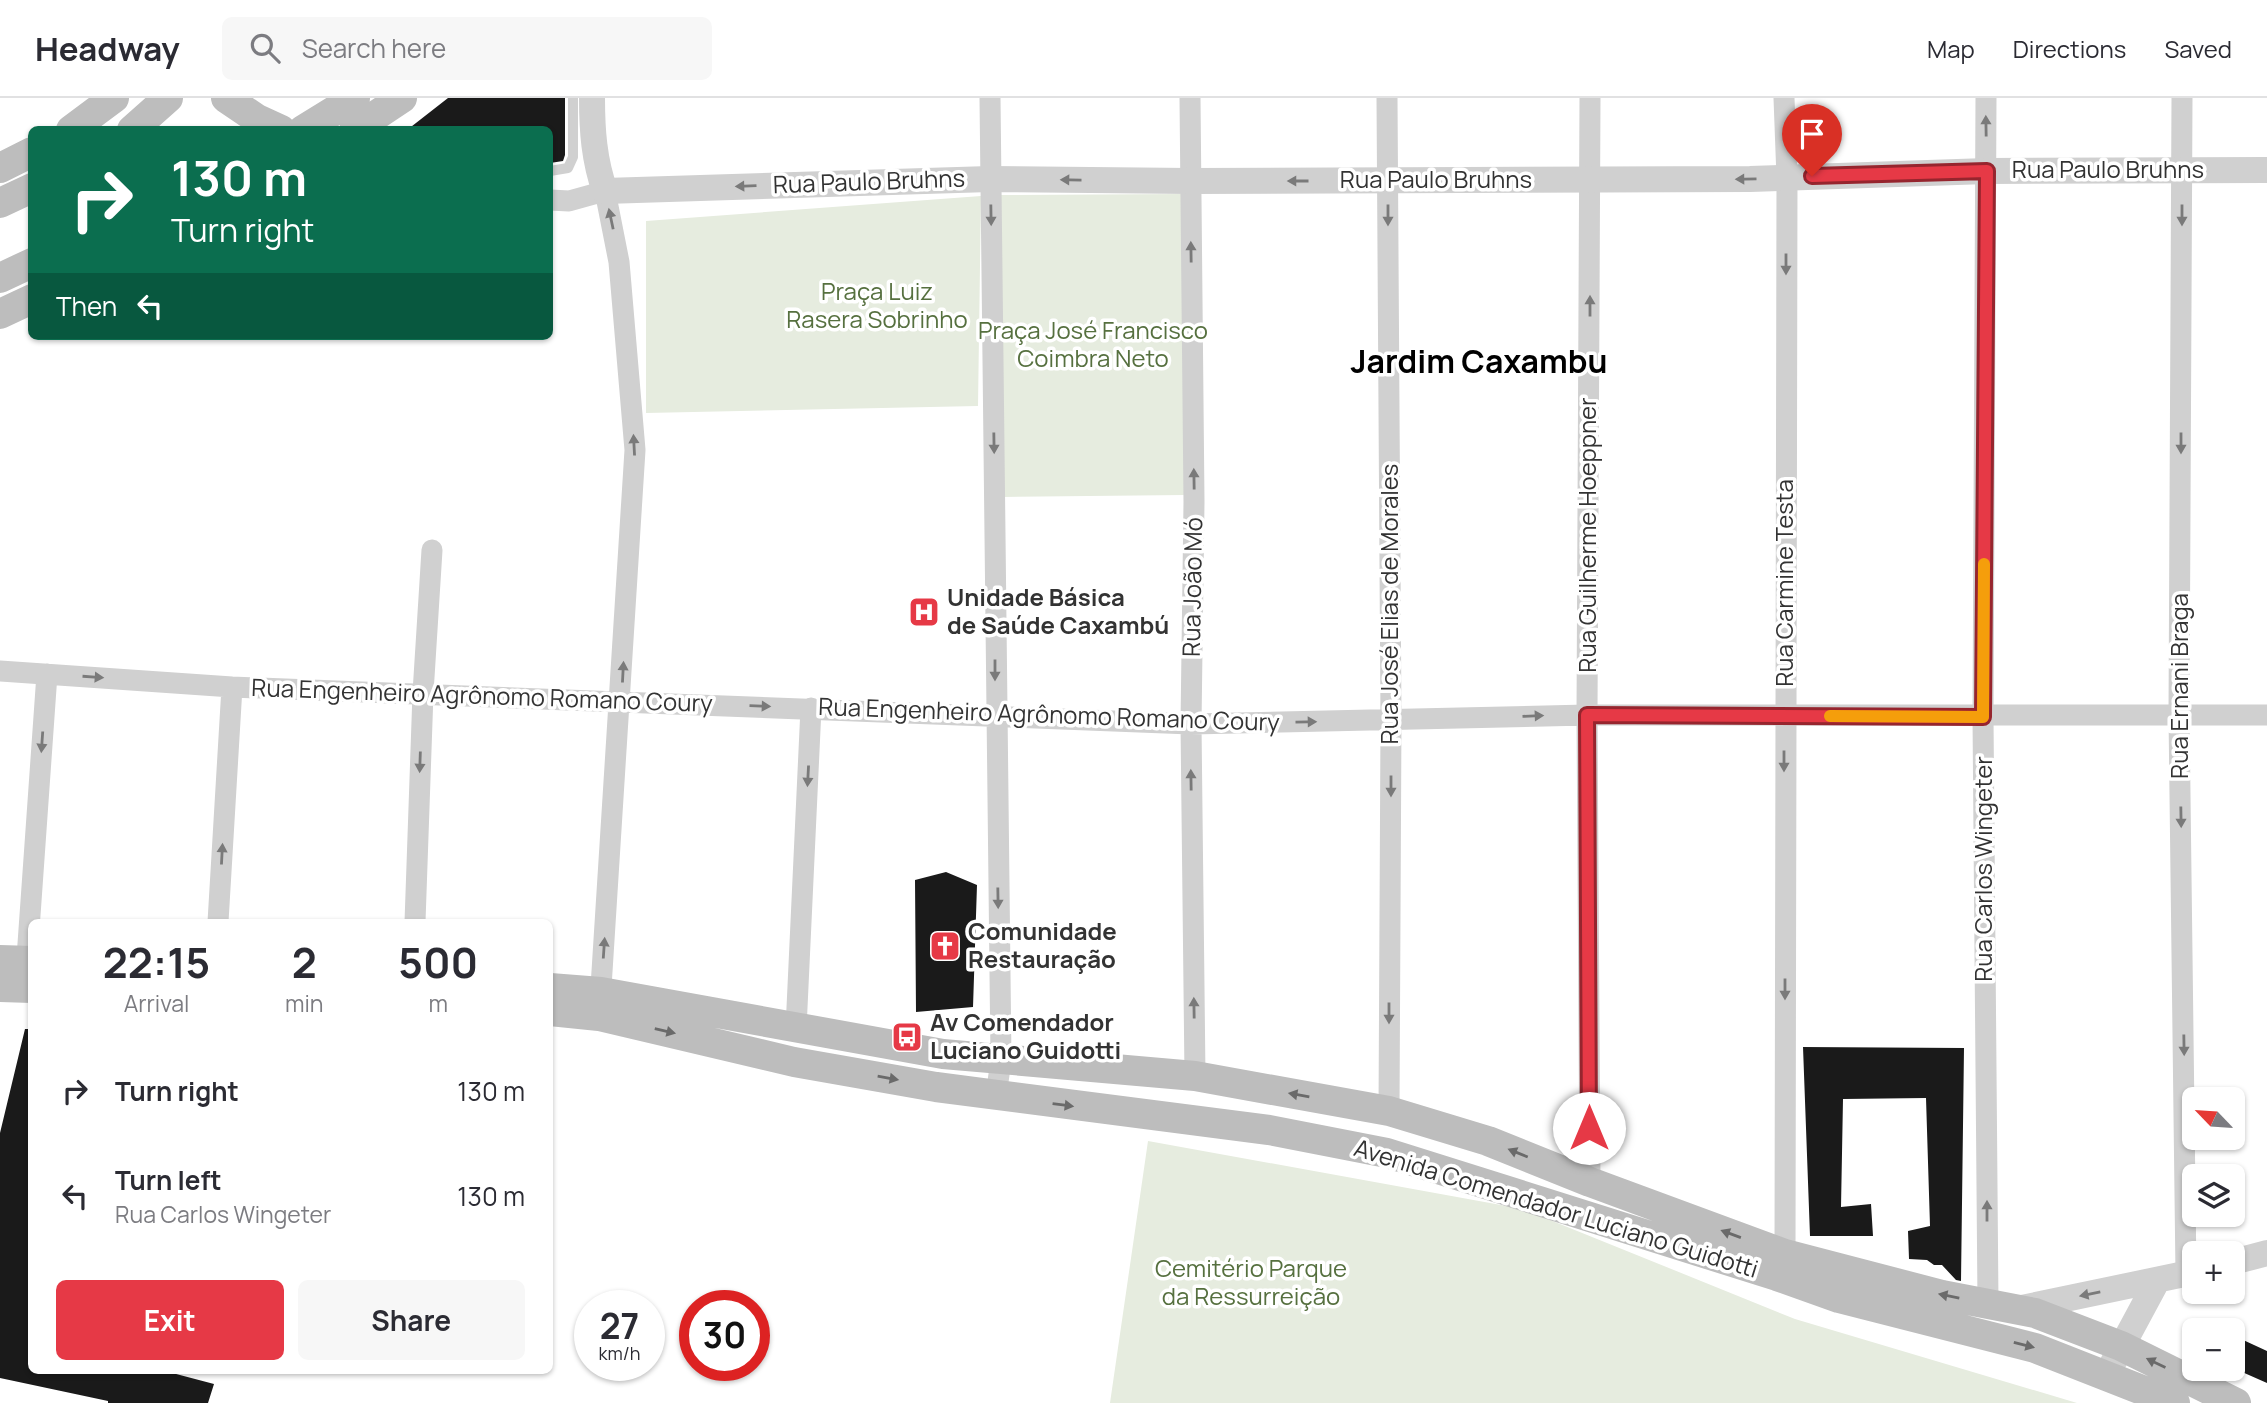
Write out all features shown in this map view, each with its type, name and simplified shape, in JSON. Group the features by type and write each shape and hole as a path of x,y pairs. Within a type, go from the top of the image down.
{"main road":[{"path":"76,126 114,98"},
{"path":"136,126 168,98"},
{"path":"226,98 233,126"},
{"path":"226,98 273,126"},
{"path":"310,126 355,98"},
{"path":"360,126 402,98"},
{"path":"0,168 28,154"},
{"path":"0,203 28,190"},
{"path":"0,278 28,265"},
{"path":"0,314 28,301"},
{"name":"Avenida Comendador Luciano Guidotti","path":"553,989 794,1062 996,1096 1269,1130 1387,1153 1781,1265 2002,1306 2121,1346 2236,1403"},
{"name":"Avenida Comendador Luciano Guidotti","path":"553,1011 600,1004 796,1029 943,1054 1195,1076 1389,1111 1488,1141 1590,1182 1781,1265 1839,1298 2035,1348 2107,1374 2175,1403"}],"street":[{"path":"592,98 592,136 598,173 605,191 619,262 635,450 600,1004"},
{"path":"990,98 1001,1060 996,1096"},
{"name":"Rua João Mó","path":"1189,98 1194,502 1191,724 1195,1076"},
{"name":"Rua José Elias de Morales","path":"1387,98 1391,720 1389,1111"},
{"name":"Rua Guilherme Hoeppner","path":"1590,98 1587,715 1590,1182"},
{"name":"Rua Carmine Testa","path":"1781,1265 1787,178 1784,98"},
{"name":"Rua Carlos Wingeter","path":"1986,98 1983,717 2002,1306"},
{"name":"Rua Ernani Braga","path":"2182,98 2179,715 2189,1241"},
{"name":"Rua Paulo Bruhns","path":"605,191 990,179 1190,181 1787,178 1987,171 2267,170"},
{"path":"553,200 569,201 605,191"},
{"path":"415,919 423,693 432,550"},
{"name":"Rua Engenheiro Agrônomo Romano Coury","path":"0,671 232,687 1191,724 1587,715 2267,715"},
{"path":"19,974 47,674"},
{"path":"218,919 232,687"},
{"path":"796,1029 811,708"},
{"path":"2245,1259 2267,1253"},
{"path":"2002,1306 2182,1275"},
{"path":"2107,1374 2157,1281"}],"lane":[{"path":"553,170 568,167 573,157 573,98"}],"green space":[{"name":"Praça José Francisco Coimbra Neto","path":"1184,194 1185,495 1002,497 1001,195"},
{"name":"Praça Luiz Rasera Sobrinho","path":"981,196 978,406 646,413 646,221"},
{"name":"Cemitério Parque da Ressurreição","path":"1148,1141 1523,1209 1795,1319 2077,1403 1110,1403"}],"building":[{"path":"448,98 565,98 565,155 563,161 553,163 553,126 412,126"},
{"name":"Comunidade Restauração","path":"946,872 977,885 973,1007 916,1012 915,880"},
{"path":"25,1029 28,1029 28,1374 176,1374 214,1384 208,1403 108,1403 0,1378 0,1133"},
{"path":"1803,1047 1964,1048 1961,1281 1956,1280 1942,1265 1934,1265 1927,1260 1909,1259 1908,1231 1930,1226 1926,1098 1843,1099 1841,1207 1871,1204 1873,1236 1810,1236"},
{"path":"2245,1341 2267,1351 2267,1383 2245,1373"}],"slow traffic":[{"path":"1830,716 1983,717 1984,564"}],"place":[{"name":"Unidade Básica de Saúde Caxambú","path":"924,612"},
{"name":"Comunidade Restauração","path":"945,946"},
{"name":"Av Comendador Luciano Guidotti","path":"907,1037"}],"district":[{"name":"Jardim Caxambu","path":"1479,362"}],"route":[{"path":"1589,1128 1587,715 1983,717 1987,171 1812,176"}]}
